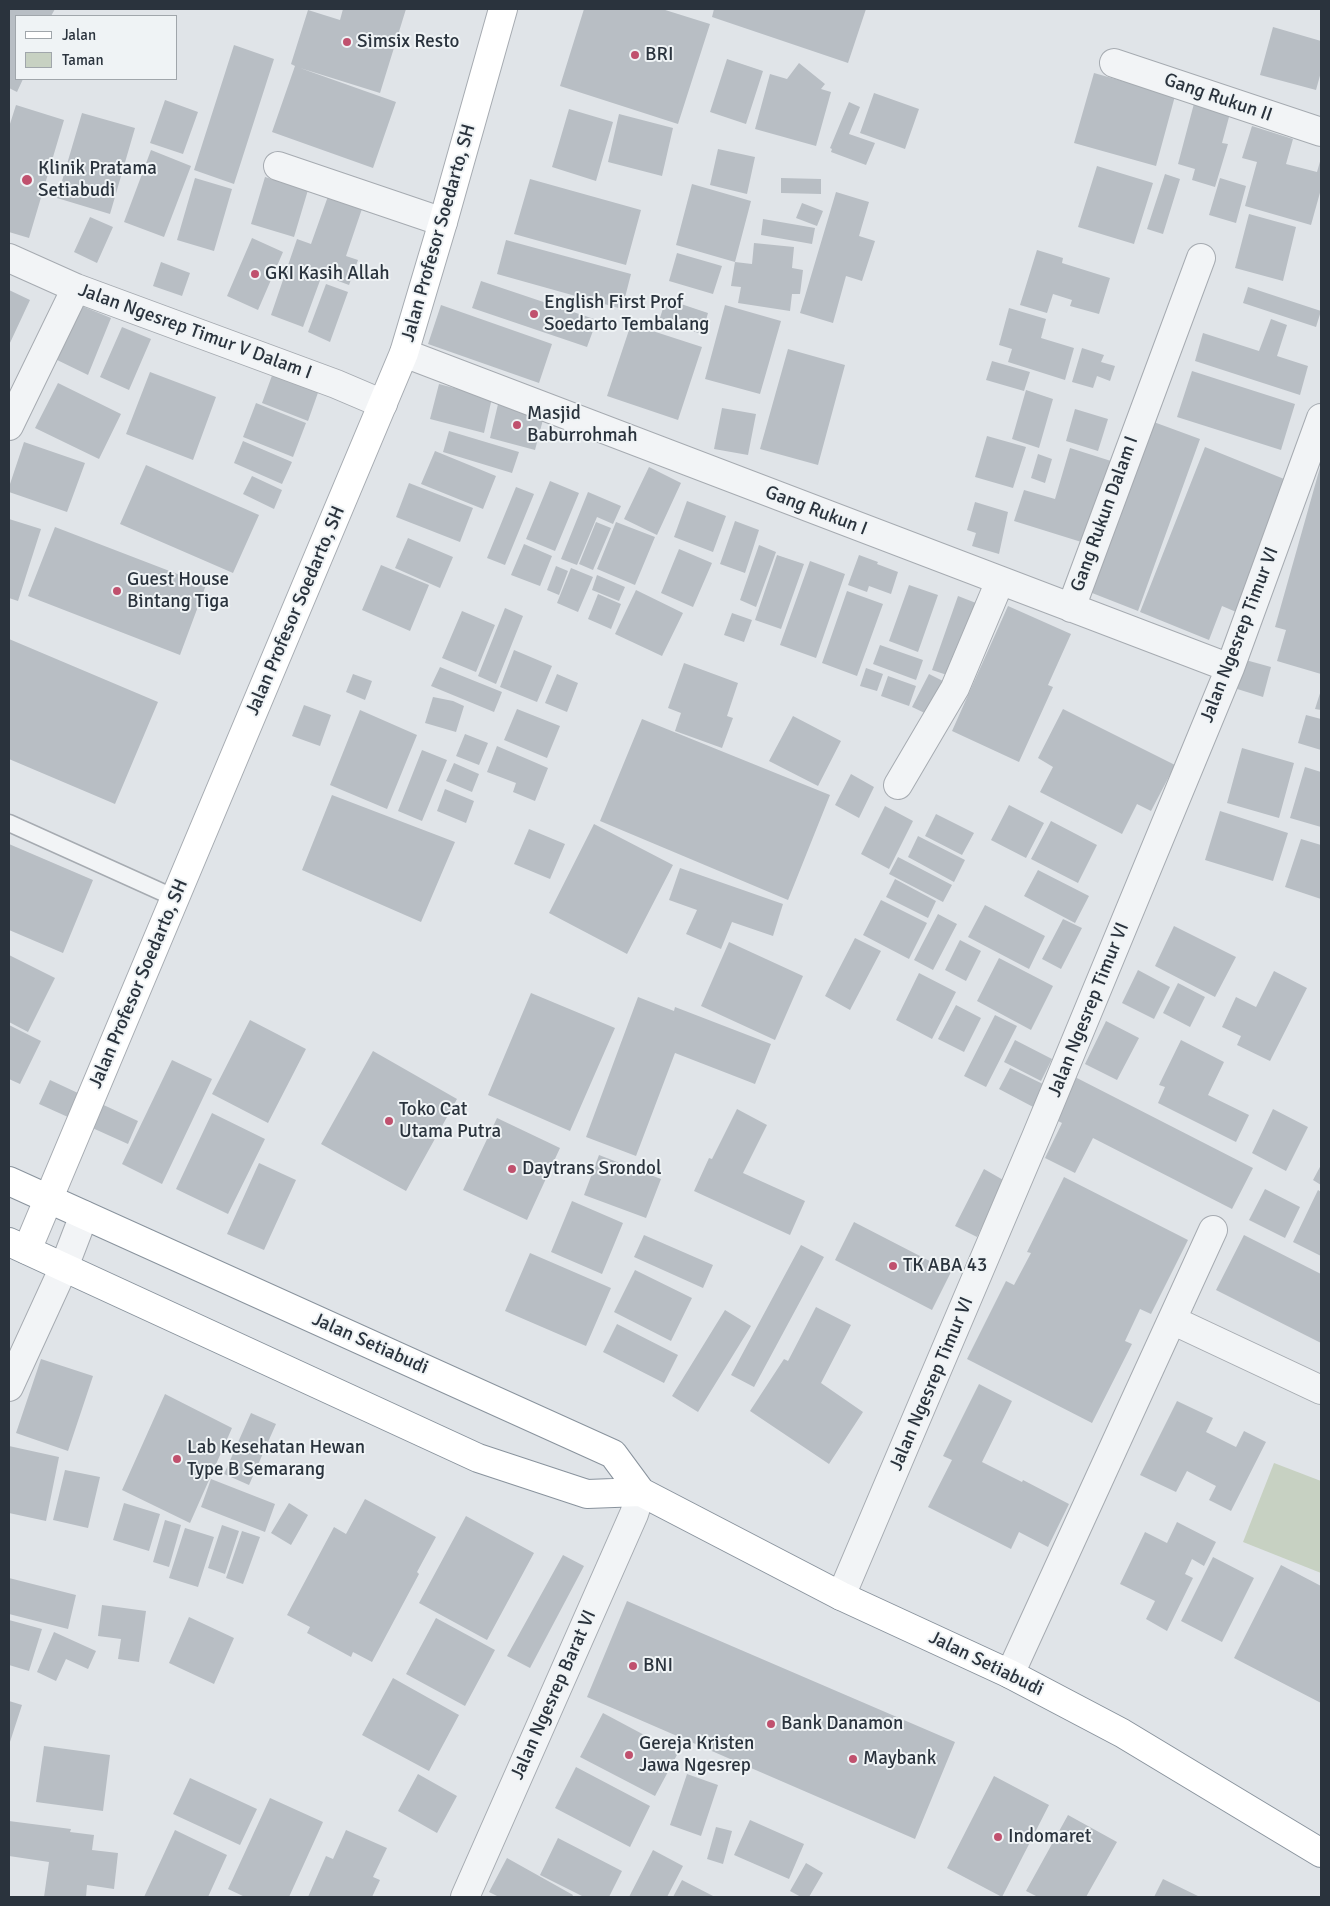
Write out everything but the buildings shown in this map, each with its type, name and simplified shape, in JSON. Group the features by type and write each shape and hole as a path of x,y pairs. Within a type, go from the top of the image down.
{"main road":[{"name":"Jalan Profesor Soedarto, SH","path":"49,1199 404,353 503,9"},
{"name":"Jalan Setiabudi","path":"9,1181 613,1454 641,1492 842,1596 1010,1674 1122,1733 1321,1853"},
{"name":"Jalan Setiabudi","path":"49,1199 18,1246 478,1458 587,1494 641,1492"}],"street":[{"name":"Gang Rukun II","path":"1114,63 1321,132"},
{"path":"278,166 443,222"},
{"name":"Jalan Ngesrep Timur V Dalam I","path":"9,258 76,288 336,384 383,404"},
{"name":"Gang Rukun Dalam I","path":"1070,608 1201,258"},
{"path":"9,426 76,288"},
{"name":"Gang Rukun I","path":"404,353 1230,668"},
{"name":"Jalan Ngesrep Timur VI","path":"842,1596 1036,1137 1230,668 1321,418"},
{"path":"898,785 954,688 1000,581"},
{"path":"9,1387 64,1267 84,1215"},
{"path":"1010,1674 1213,1230"},
{"path":"1172,1320 1321,1390"},
{"name":"Jalan Ngesrep Barat VI","path":"464,1897 634,1514 641,1492"}],"lane":[{"path":"9,823 175,898"}],"green space":[{"path":"1274,1463 1321,1481 1321,1573 1243,1542"}],"place":[{"name":"Simsix Resto","path":"347,42"},
{"name":"BRI","path":"635,55"},
{"name":"Klinik Pratama Setiabudi","path":"27,180"},
{"name":"GKI Kasih Allah","path":"255,274"},
{"name":"English First Prof Soedarto Tembalang","path":"534,314"},
{"name":"Masjid Baburrohmah","path":"517,425"},
{"name":"Guest House Bintang Tiga","path":"117,591"},
{"name":"Toko Cat Utama Putra","path":"389,1121"},
{"name":"Daytrans Srondol","path":"512,1169"},
{"name":"TK ABA 43","path":"893,1266"},
{"name":"Lab Kesehatan Hewan Type B Semarang","path":"177,1459"},
{"name":"BNI","path":"633,1666"},
{"name":"Bank Danamon","path":"771,1724"},
{"name":"Gereja Kristen Jawa Ngesrep","path":"629,1755"},
{"name":"Maybank","path":"853,1759"},
{"name":"Indomaret","path":"998,1837"}]}
